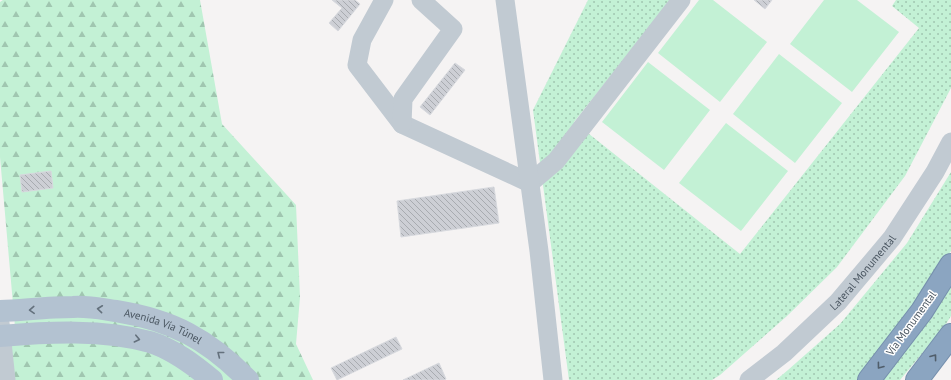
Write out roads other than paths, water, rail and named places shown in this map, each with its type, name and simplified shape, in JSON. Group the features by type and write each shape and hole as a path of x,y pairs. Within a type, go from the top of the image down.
{"highway":[{"name":"Vía Monumental","path":"869,380 922,310 951,265"},
{"path":"917,380 951,335"}],"main road":[{"name":"Avenida Vía Túnel","path":"0,311 64,308 74,306 137,314 166,322 209,346 234,365 248,380"},
{"name":"Avenida Vía Túnel","path":"0,332 43,334 88,333 130,338 151,343 169,351 195,366 212,380"}],"street":[{"path":"384,0 362,40 357,65 402,124 530,183"},
{"path":"402,124 403,99 453,29 421,0"},
{"path":"505,0 530,183 553,380"},
{"path":"530,183 556,161 681,0"},
{"name":"Lateral Monumental","path":"749,380 784,353 838,302 892,238 935,172 951,142"},
{"path":"0,332 6,380"}]}
